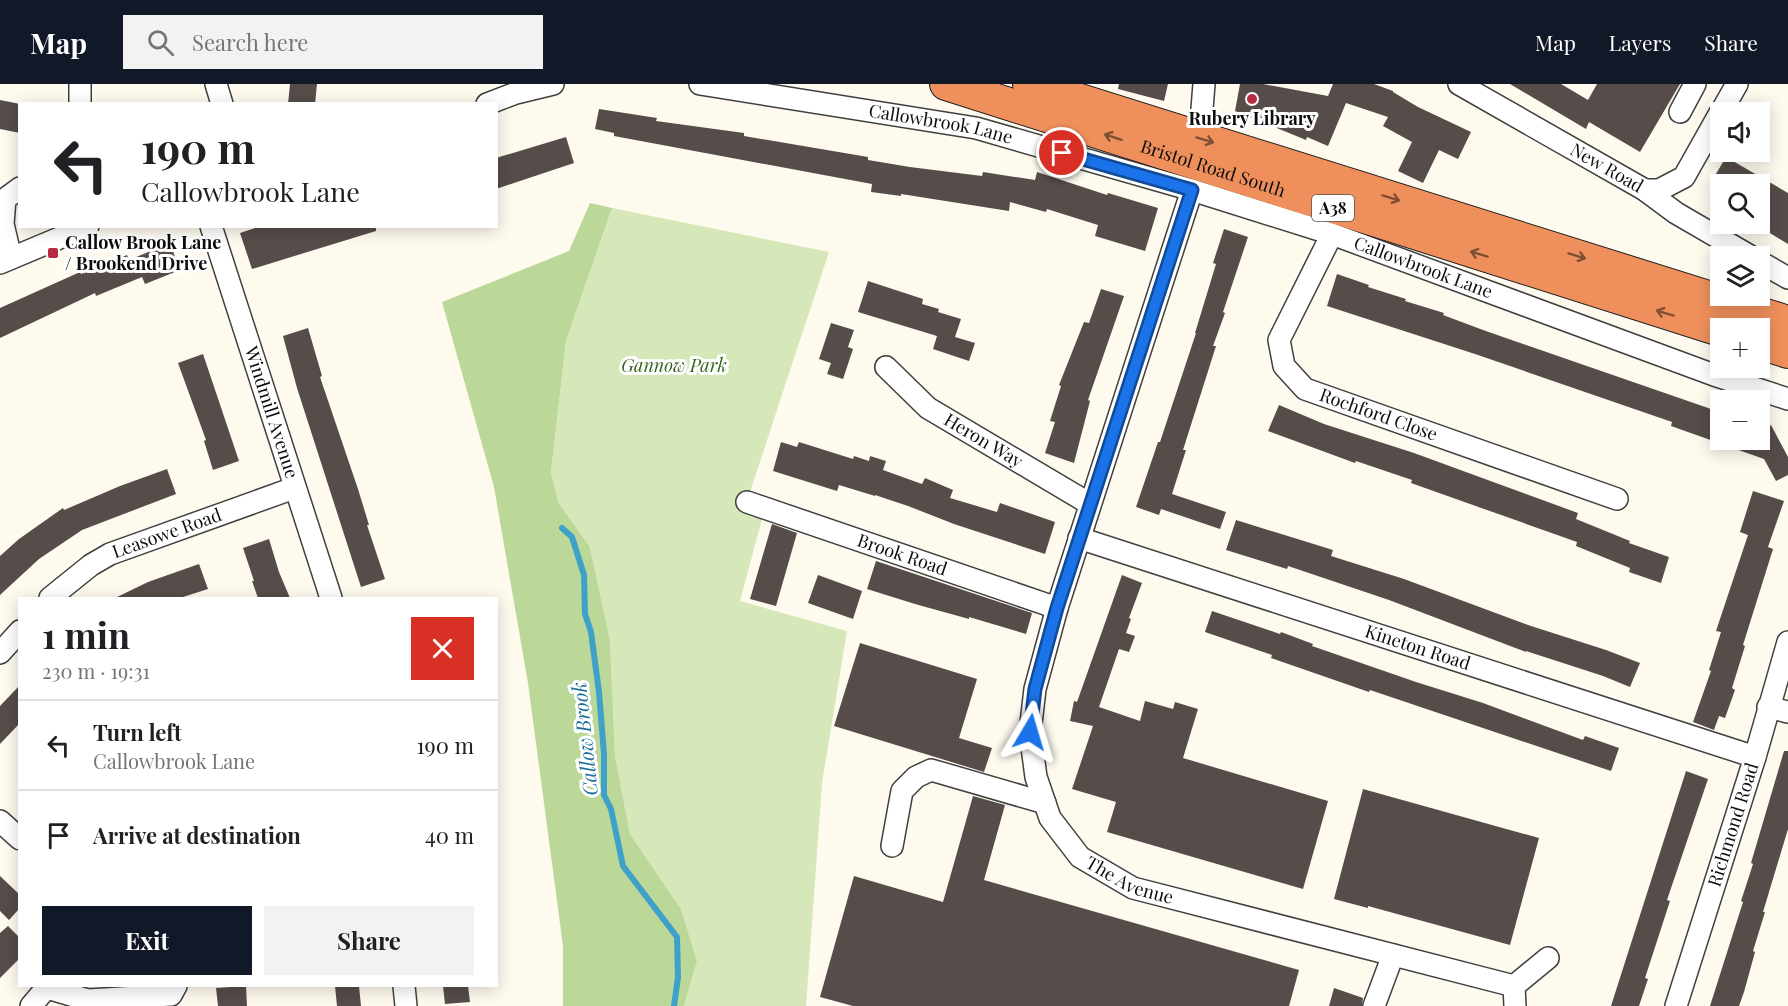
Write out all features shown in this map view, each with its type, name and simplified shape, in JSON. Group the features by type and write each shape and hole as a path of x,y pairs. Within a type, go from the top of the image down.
{"highway":[{"name":"Bristol Road South","path":"946,84 1710,327"},
{"name":"Bristol Road South","path":"1029,84 1788,322"},
{"path":"1770,346 1788,352"}],"street":[{"path":"80,84 80,102"},
{"path":"216,84 221,102"},
{"path":"492,102 516,93 553,84"},
{"name":"Callowbrook Lane","path":"700,84 976,128 1192,190 1332,234 1714,375 1788,399"},
{"path":"1202,109 1204,84"},
{"name":"New Road","path":"1459,84 1645,190 1676,213 1733,246"},
{"path":"1680,112 1695,84"},
{"path":"1727,102 1737,84"},
{"path":"1645,190 1659,190 1684,177 1710,132"},
{"path":"18,189 5,199 3,224 6,261 83,228"},
{"name":"The Avenue","path":"1192,190 1079,538 1035,689 1030,732 1036,777 1050,818 1080,857 1133,888 1393,955 1515,996 1548,958"},
{"name":"Windmill Avenue","path":"212,228 331,597"},
{"name":"Rochford Close","path":"1332,234 1279,340 1284,366 1305,389 1617,499"},
{"path":"1770,268 1788,278"},
{"name":"Heron Way","path":"886,367 927,408 1090,504"},
{"name":"Leasowe Road","path":"51,597 91,565 110,554 294,488"},
{"name":"Brook Road","path":"747,502 1057,608"},
{"name":"Kineton Road","path":"1079,538 1755,757"},
{"path":"0,653 18,633"},
{"name":"Richmond Road","path":"1676,1006 1755,757 1778,710 1788,642"},
{"path":"892,846 902,790 916,777 931,770 1045,803"},
{"path":"0,821 18,837"},
{"path":"1374,1006 1393,955"},
{"path":"31,1006 48,987 88,1000 171,995 175,987"},
{"path":"404,987 406,1006"}],"green space":[{"path":"590,203 612,208 566,341 551,472 558,502 590,547 610,641 615,756 630,834 681,909 697,961 684,1006 563,1006 563,946 528,683 494,487 442,302 569,251"},
{"name":"Gannow Park","path":"612,208 829,252 747,501 765,508 740,601 847,631 822,783 806,1006 684,1006 697,961 681,909 630,834 615,756 610,641 590,547 558,502 551,472 566,341"}],"building":[{"path":"290,84 317,84 315,102 288,102"},
{"path":"1119,84 1168,84 1164,101 1118,89"},
{"path":"1240,84 1263,84 1328,96 1333,84 1374,84 1393,91 1418,107 1471,132 1458,159 1439,150 1423,183 1398,171 1412,142 1383,126 1388,117 1346,103 1328,146 1307,137 1306,140 1235,111"},
{"path":"1510,84 1561,84 1588,100 1597,84 1680,84 1640,152 1589,122 1586,129"},
{"path":"0,100 18,104 18,133 0,129"},
{"path":"599,109 657,118 656,121 744,133 744,136 868,157 868,160 910,167 982,176 983,172 1035,180 1037,172 1107,195 1108,193 1158,208 1145,251 1095,236 1098,225 1047,209 1046,212 1010,202 1009,211 901,194 901,196 871,192 872,184 614,136 614,133 595,129"},
{"path":"566,137 574,163 498,188 498,157"},
{"path":"1723,162 1735,162 1755,174 1716,174"},
{"path":"1770,183 1788,193 1788,244 1770,233"},
{"path":"255,228 376,228 376,231 252,269 240,233"},
{"path":"1224,229 1248,237 1223,312 1225,313 1213,346 1216,346 1183,450 1186,450 1172,494 1226,512 1220,529 1161,509 1159,515 1136,507 1196,333"},
{"path":"170,243 180,270 145,284 142,277 96,296 95,293 0,338 0,308 80,272 81,274 127,255 129,260"},
{"path":"1337,274 1369,285 1368,287 1444,313 1443,315 1483,330 1710,409 1710,440 1671,426 1672,422 1327,306"},
{"path":"868,281 923,299 922,304 961,319 955,337 975,343 969,361 933,349 937,336 858,312"},
{"path":"1101,289 1124,296 1088,400 1090,401 1074,463 1045,453 1055,422 1050,421 1061,386 1059,385 1084,322 1089,323"},
{"path":"831,323 854,330 848,347 853,349 843,379 827,374 831,363 819,359"},
{"path":"308,328 322,376 320,377 358,489 385,579 361,587 297,388 283,336"},
{"path":"203,354 239,461 213,470 204,441 206,440 178,363"},
{"path":"1279,405 1324,424 1414,453 1578,513 1576,519 1630,541 1629,543 1669,557 1661,583 1629,572 1630,568 1576,546 1577,542 1411,483 1412,480 1356,461 1355,463 1268,431"},
{"path":"1771,425 1788,457 1788,475 1776,481 1764,459 1739,450 1770,450"},
{"path":"781,442 797,447 799,442 853,459 854,456 869,461 870,456 886,461 883,470 922,484 925,478 953,490 950,498 997,512 1000,503 1055,522 1045,554 875,495 839,485 837,491 773,471"},
{"path":"167,469 176,494 82,530 39,559 0,595 0,556 19,539 63,508 64,510"},
{"path":"1753,491 1784,501 1768,547 1773,549 1743,645 1745,646 1732,688 1735,690 1725,718 1719,716 1714,730 1693,722 1711,671 1709,670 1721,632 1716,631 1748,535 1740,532"},
{"path":"1236,520 1333,550 1331,556 1404,579 1640,663 1630,687 1603,676 1526,652 1389,600 1288,566 1287,569 1226,550"},
{"path":"772,524 797,533 776,606 750,599"},
{"path":"269,539 290,597 258,597 243,548"},
{"path":"876,561 1032,613 1026,634 867,589"},
{"path":"199,564 208,589 183,597 117,597 148,582"},
{"path":"818,575 862,591 853,619 808,603"},
{"path":"1122,575 1142,583 1126,633 1135,636 1129,652 1119,649 1099,707 1140,721 1145,701 1173,709 1175,702 1198,709 1183,758 1328,801 1303,889 1107,832 1116,802 1072,789 1093,726 1070,721 1074,701 1077,702"},
{"path":"1212,611 1280,634 1281,632 1313,644 1312,646 1483,703 1583,740 1585,736 1619,748 1611,771 1370,690 1369,692 1205,632"},
{"path":"860,643 977,679 959,738 992,748 984,772 834,726"},
{"path":"18,687 18,725 0,744 0,706"},
{"path":"1784,751 1788,751 1788,829 1763,912 1765,912 1744,992 1739,1006 1710,1006 1743,902 1741,901 1753,864 1751,863"},
{"path":"1686,771 1708,779 1667,900 1670,901 1645,978 1648,979 1639,1006 1611,1006"},
{"path":"1363,789 1539,838 1510,945 1368,906 1368,908 1334,899"},
{"path":"973,796 1005,805 984,880 1299,970 1289,1006 853,1006 820,997 854,876 943,902"},
{"path":"0,876 18,893 18,910 9,920 0,911"},
{"path":"8,926 18,936 18,960 0,978 0,933"},
{"path":"246,987 247,1006 218,1006 216,988"},
{"path":"335,987 359,987 361,1006 337,1006"},
{"path":"443,987 468,987 470,1002 445,1004"},
{"path":"1334,988 1363,998 1362,1006 1329,1006"}],"waterway":[{"name":"Callow Brook","path":"562,528 572,537 584,575 585,614 591,632 599,692 604,754 604,795 611,809 623,866 677,937 678,977 674,1006"}],"place":[{"name":"Rubery Library","path":"1252,99"},
{"name":"Callow Brook Lane / Brookend Drive","path":"53,253"}],"route":[{"path":"1030,732 1035,689 1057,608 1192,190 1062,153"}]}
